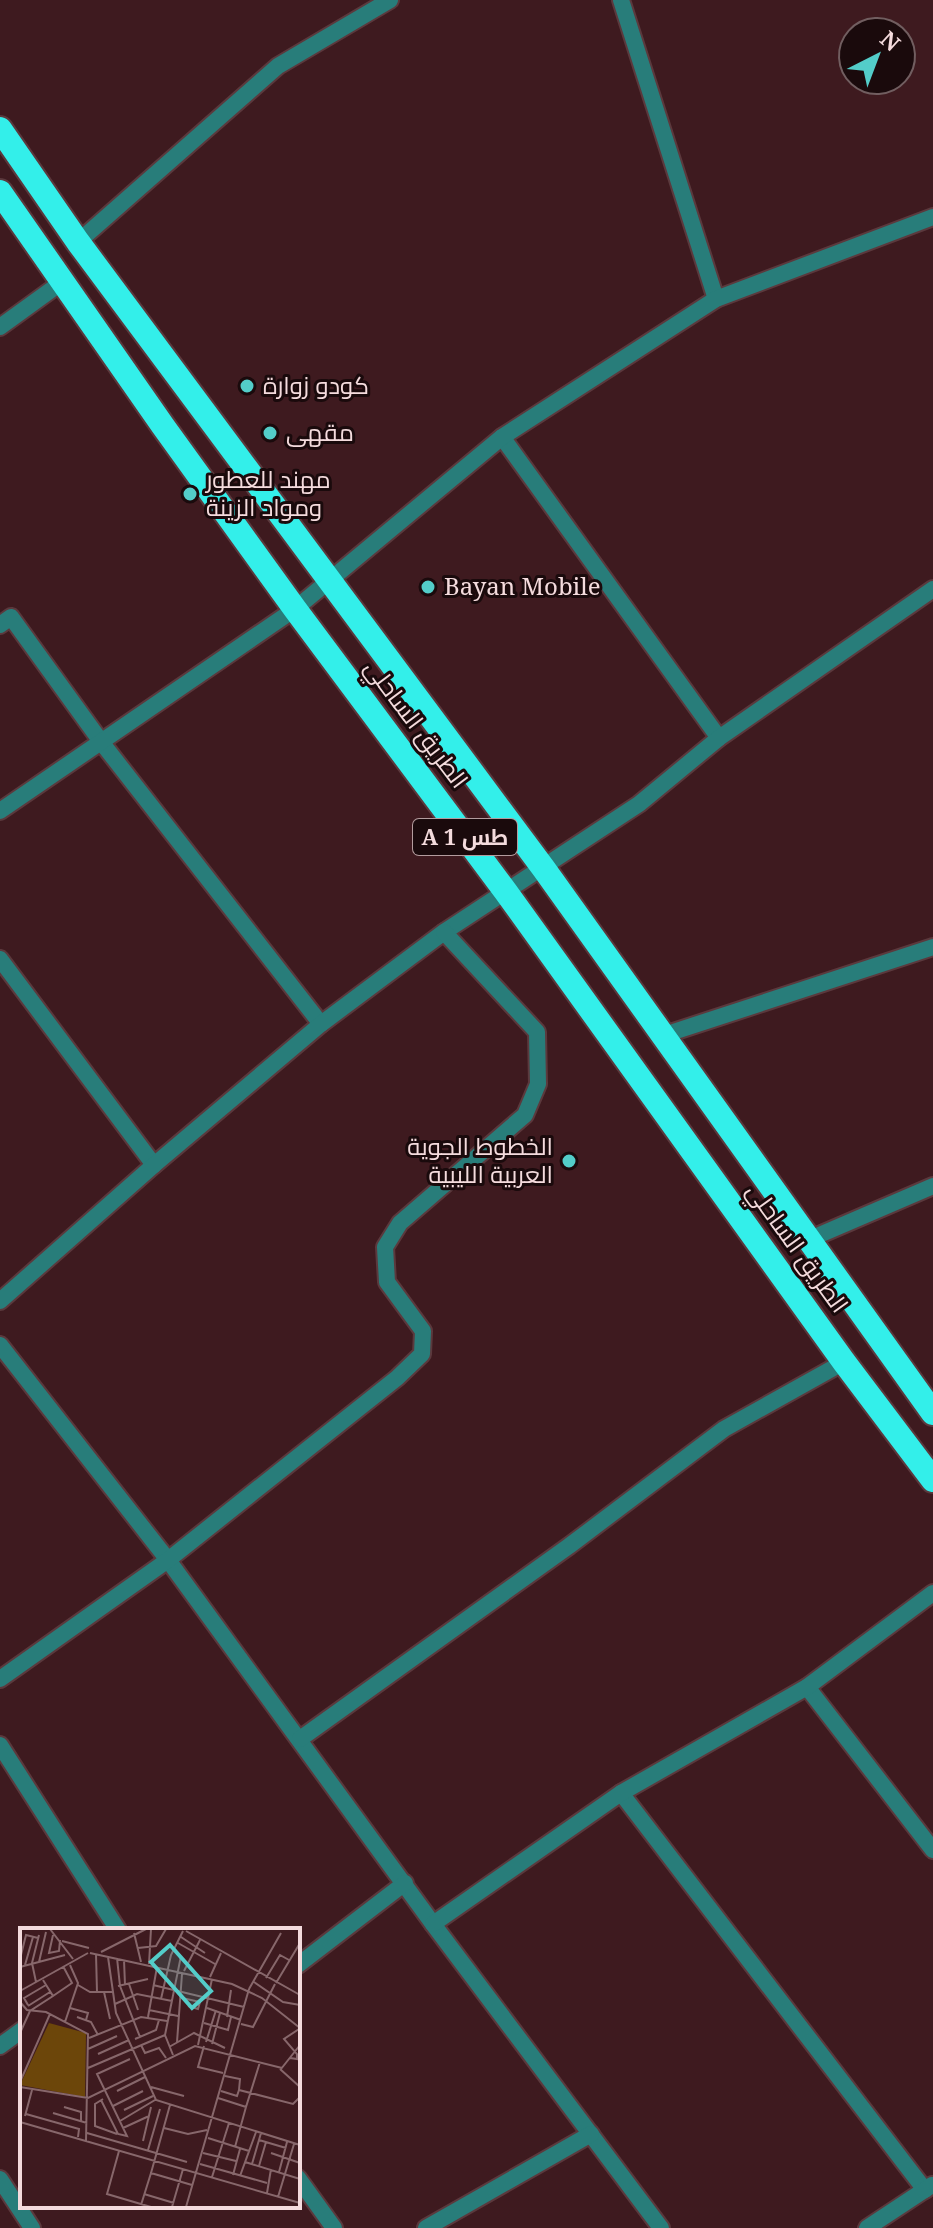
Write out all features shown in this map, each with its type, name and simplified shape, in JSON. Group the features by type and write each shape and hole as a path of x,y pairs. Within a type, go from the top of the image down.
{"highway":[{"name":"الطريق الساحلي","path":"0,129 78,242 544,869 933,1413"},
{"name":"الطريق الساحلي","path":"0,192 295,609 506,892 844,1362 933,1480"}],"street":[{"path":"78,242 278,66 390,0"},
{"path":"621,0 716,299"},
{"path":"0,811 295,609 502,437 716,299 933,217"},
{"path":"0,327 62,282"},
{"path":"502,437 719,738"},
{"path":"0,1301 321,1024 444,932 639,804 719,738 933,589"},
{"path":"0,625 11,617 102,743 321,1024"},
{"path":"0,1679 168,1560 397,1378 422,1354 423,1331 387,1282 385,1247 400,1223 525,1115 538,1084 537,1032 444,932"},
{"path":"661,1036 933,947"},
{"path":"0,959 154,1165"},
{"path":"810,1239 933,1186"},
{"path":"0,1345 168,1560 433,1924 661,2228"},
{"path":"300,1739 569,1546 724,1429 844,1362"},
{"path":"433,1924 621,1793 807,1687 933,1593"},
{"path":"807,1687 933,1850"},
{"path":"0,1745 117,1928"},
{"path":"621,1793 929,2187 867,2228"},
{"path":"300,1963 405,1883"},
{"path":"0,2046 20,2031"},
{"path":"426,2228 591,2134"},
{"path":"0,2179 32,2228"},
{"path":"300,2181 334,2228"}],"place":[{"name":"كودو زوارة","path":"247,386"},
{"name":"مقهى","path":"270,433"},
{"name":"مهند للعطور ومواد الزينة","path":"190,494"},
{"name":"Bayan Mobile","path":"428,587"},
{"name":"الخطوط الجوية العربية الليبية","path":"569,1161"}]}
